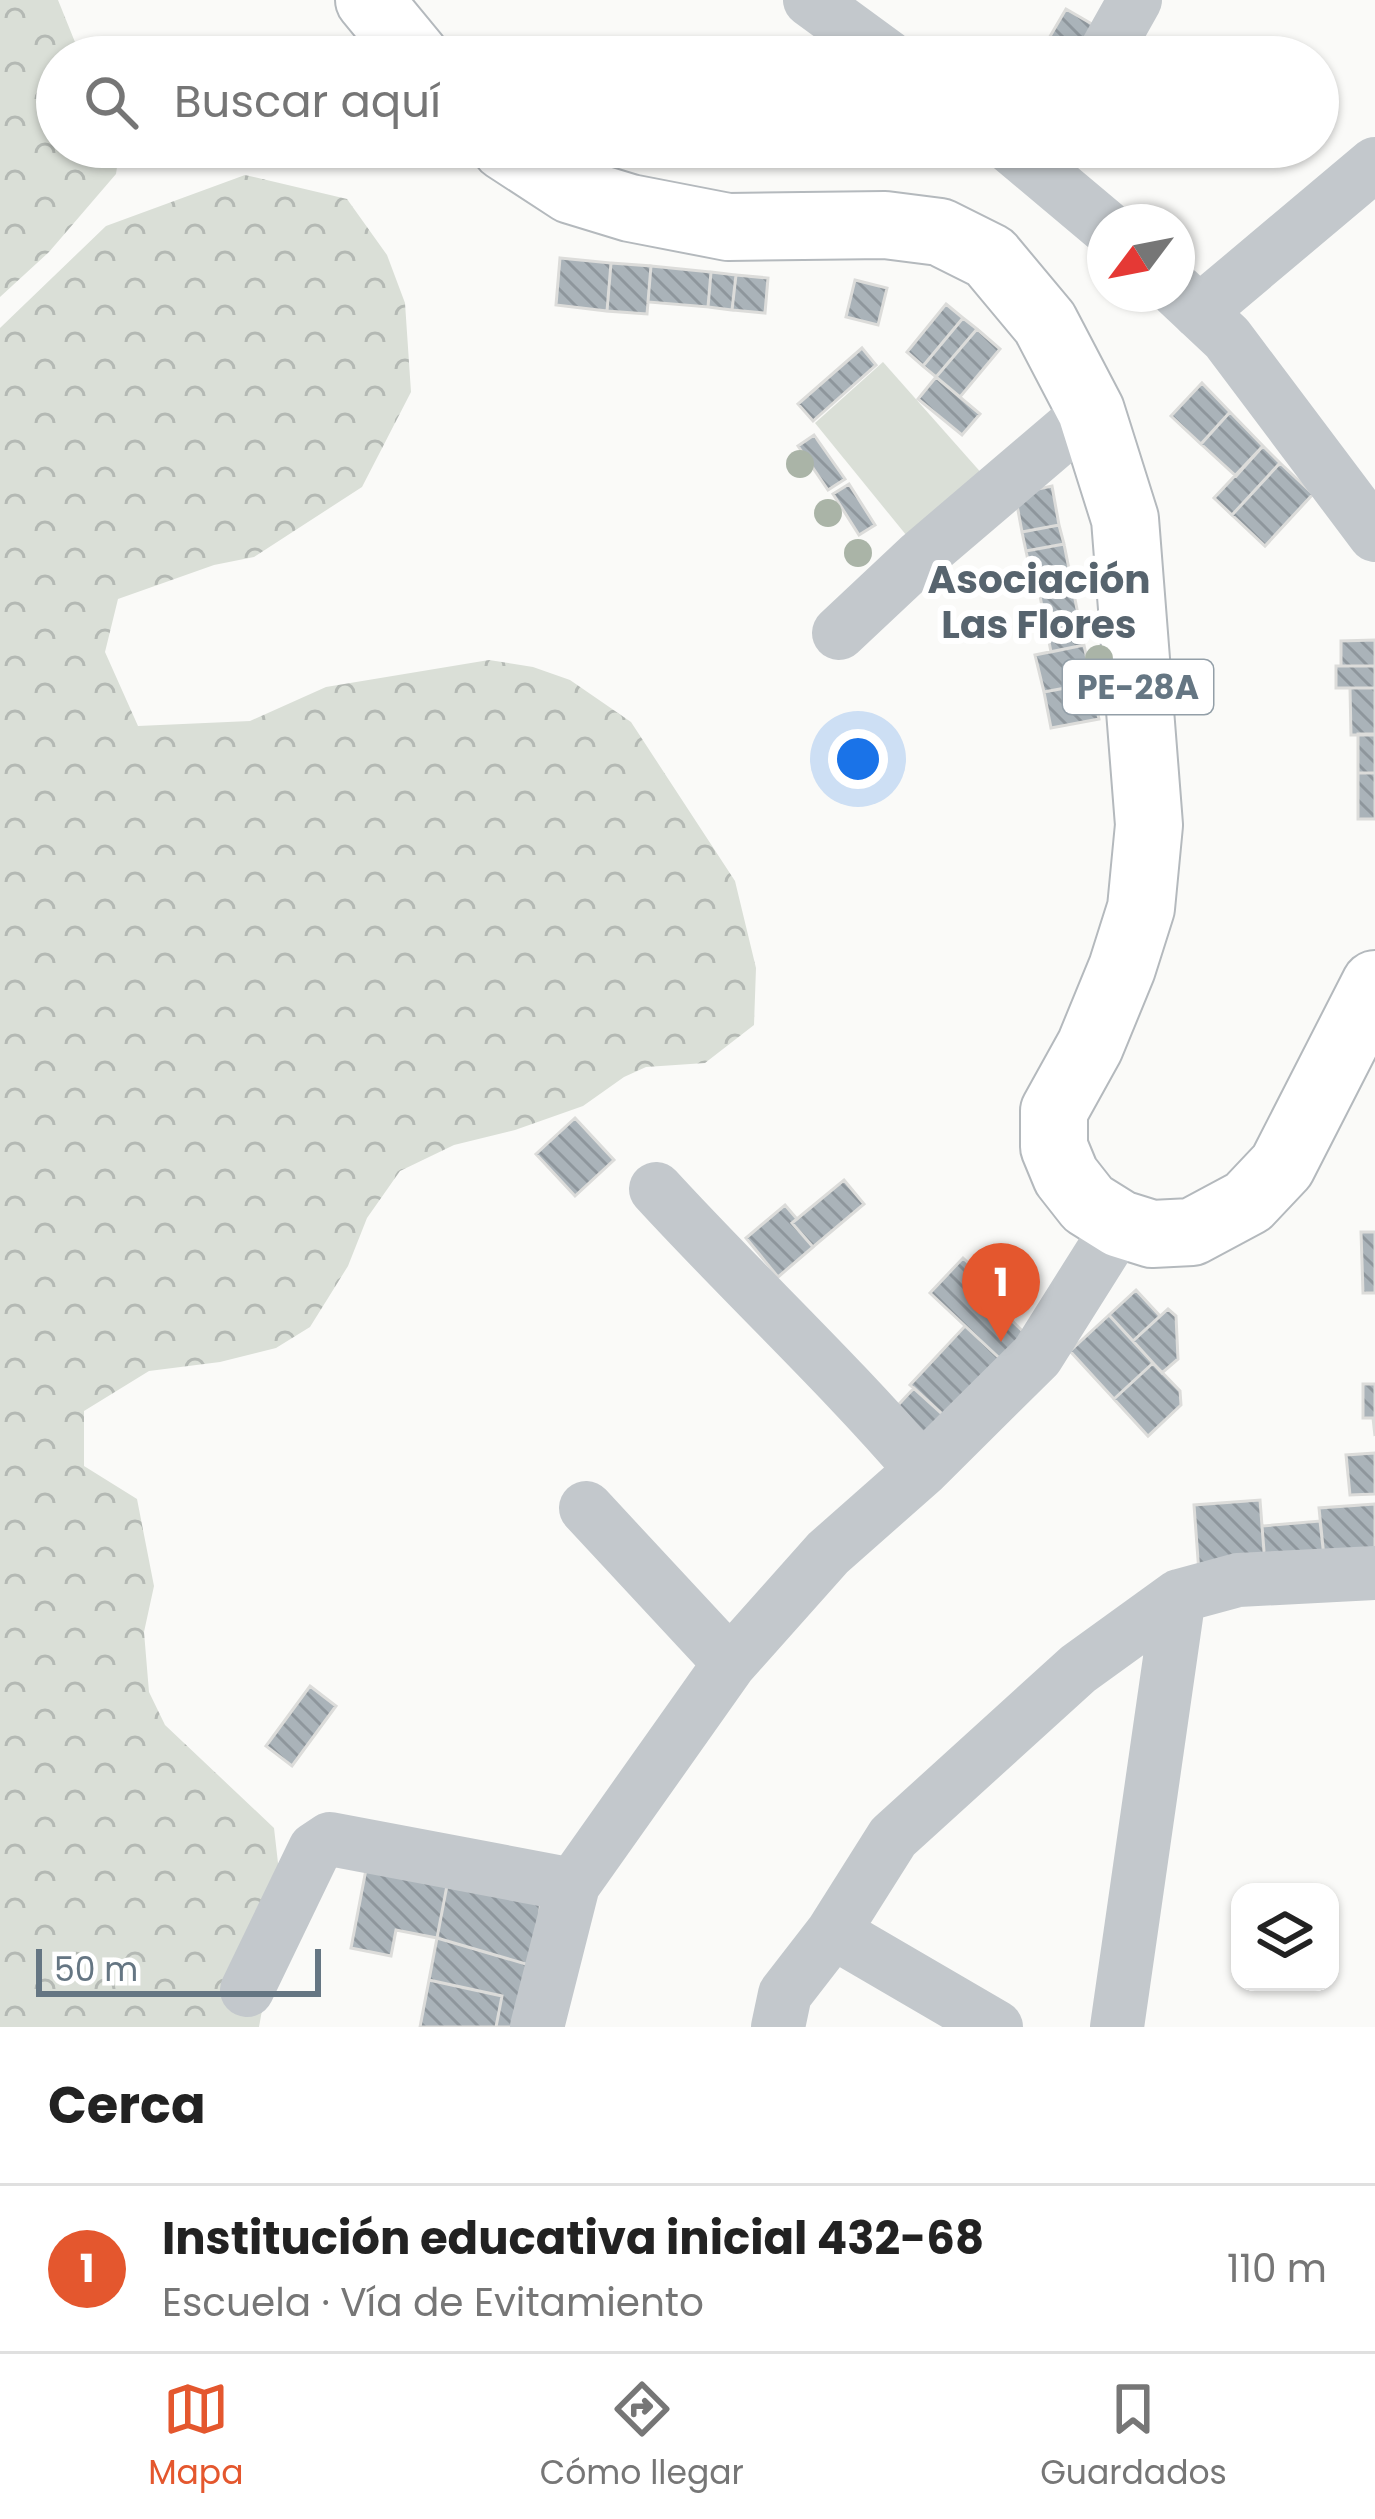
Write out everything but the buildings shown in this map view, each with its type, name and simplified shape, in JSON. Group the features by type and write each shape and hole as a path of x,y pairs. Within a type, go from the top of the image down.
{"highway":[{"path":"369,0 399,36"},
{"name":"PE-28A","path":"537,168 571,190 630,208 728,227 885,225 940,232 990,257 1045,323 1091,411 1124,519 1149,826 1141,908 1090,1046 1054,1111 1054,1147 1066,1176 1088,1204 1120,1224"},
{"path":"1120,1224 1152,1234 1192,1232 1248,1202 1282,1166 1375,983"}],"street":[{"path":"810,0 859,36"},
{"path":"1195,297 1375,164"},
{"path":"1049,168 1087,207"},
{"path":"1195,308 1227,338 1375,535"},
{"path":"838,633 1091,411"},
{"path":"656,1189 860,1397 922,1470"},
{"path":"537,2027 573,1885 730,1663 828,1553 922,1470 1037,1356 1120,1224"},
{"path":"586,1508 730,1663"},
{"path":"778,2027 785,1994 833,1932 893,1838 1078,1670 1179,1596 1238,1580 1375,1573"},
{"path":"1117,2027 1179,1596"},
{"path":"247,1990 315,1849 330,1839 573,1885"},
{"path":"833,1932 996,2027"}],"green space":[{"path":"0,0 58,0 73,36 36,36 36,168 117,168 116,174 49,252 0,297"},
{"path":"245,175 347,199 387,255 405,303 411,392 362,487 254,557 214,565 118,599 105,652 138,726 250,721 326,687 489,660 533,667 570,680 631,722 735,881 756,968 754,1025 705,1063 646,1067 583,1106 454,1145 400,1171 367,1218 348,1266 310,1327 276,1348 220,1362 149,1371 84,1411 84,1466 137,1499 154,1586 144,1632 149,1692 165,1725 274,1828 282,1898 259,2027 0,2027 0,328 106,226"},
{"path":"883,362 984,476 911,541 815,423"}],"place":[{"name":"Institución educativa inicial 432-68","path":"1001,1342"}],"district":[{"name":"Asociación Las Flores","path":"1039,602"}]}
